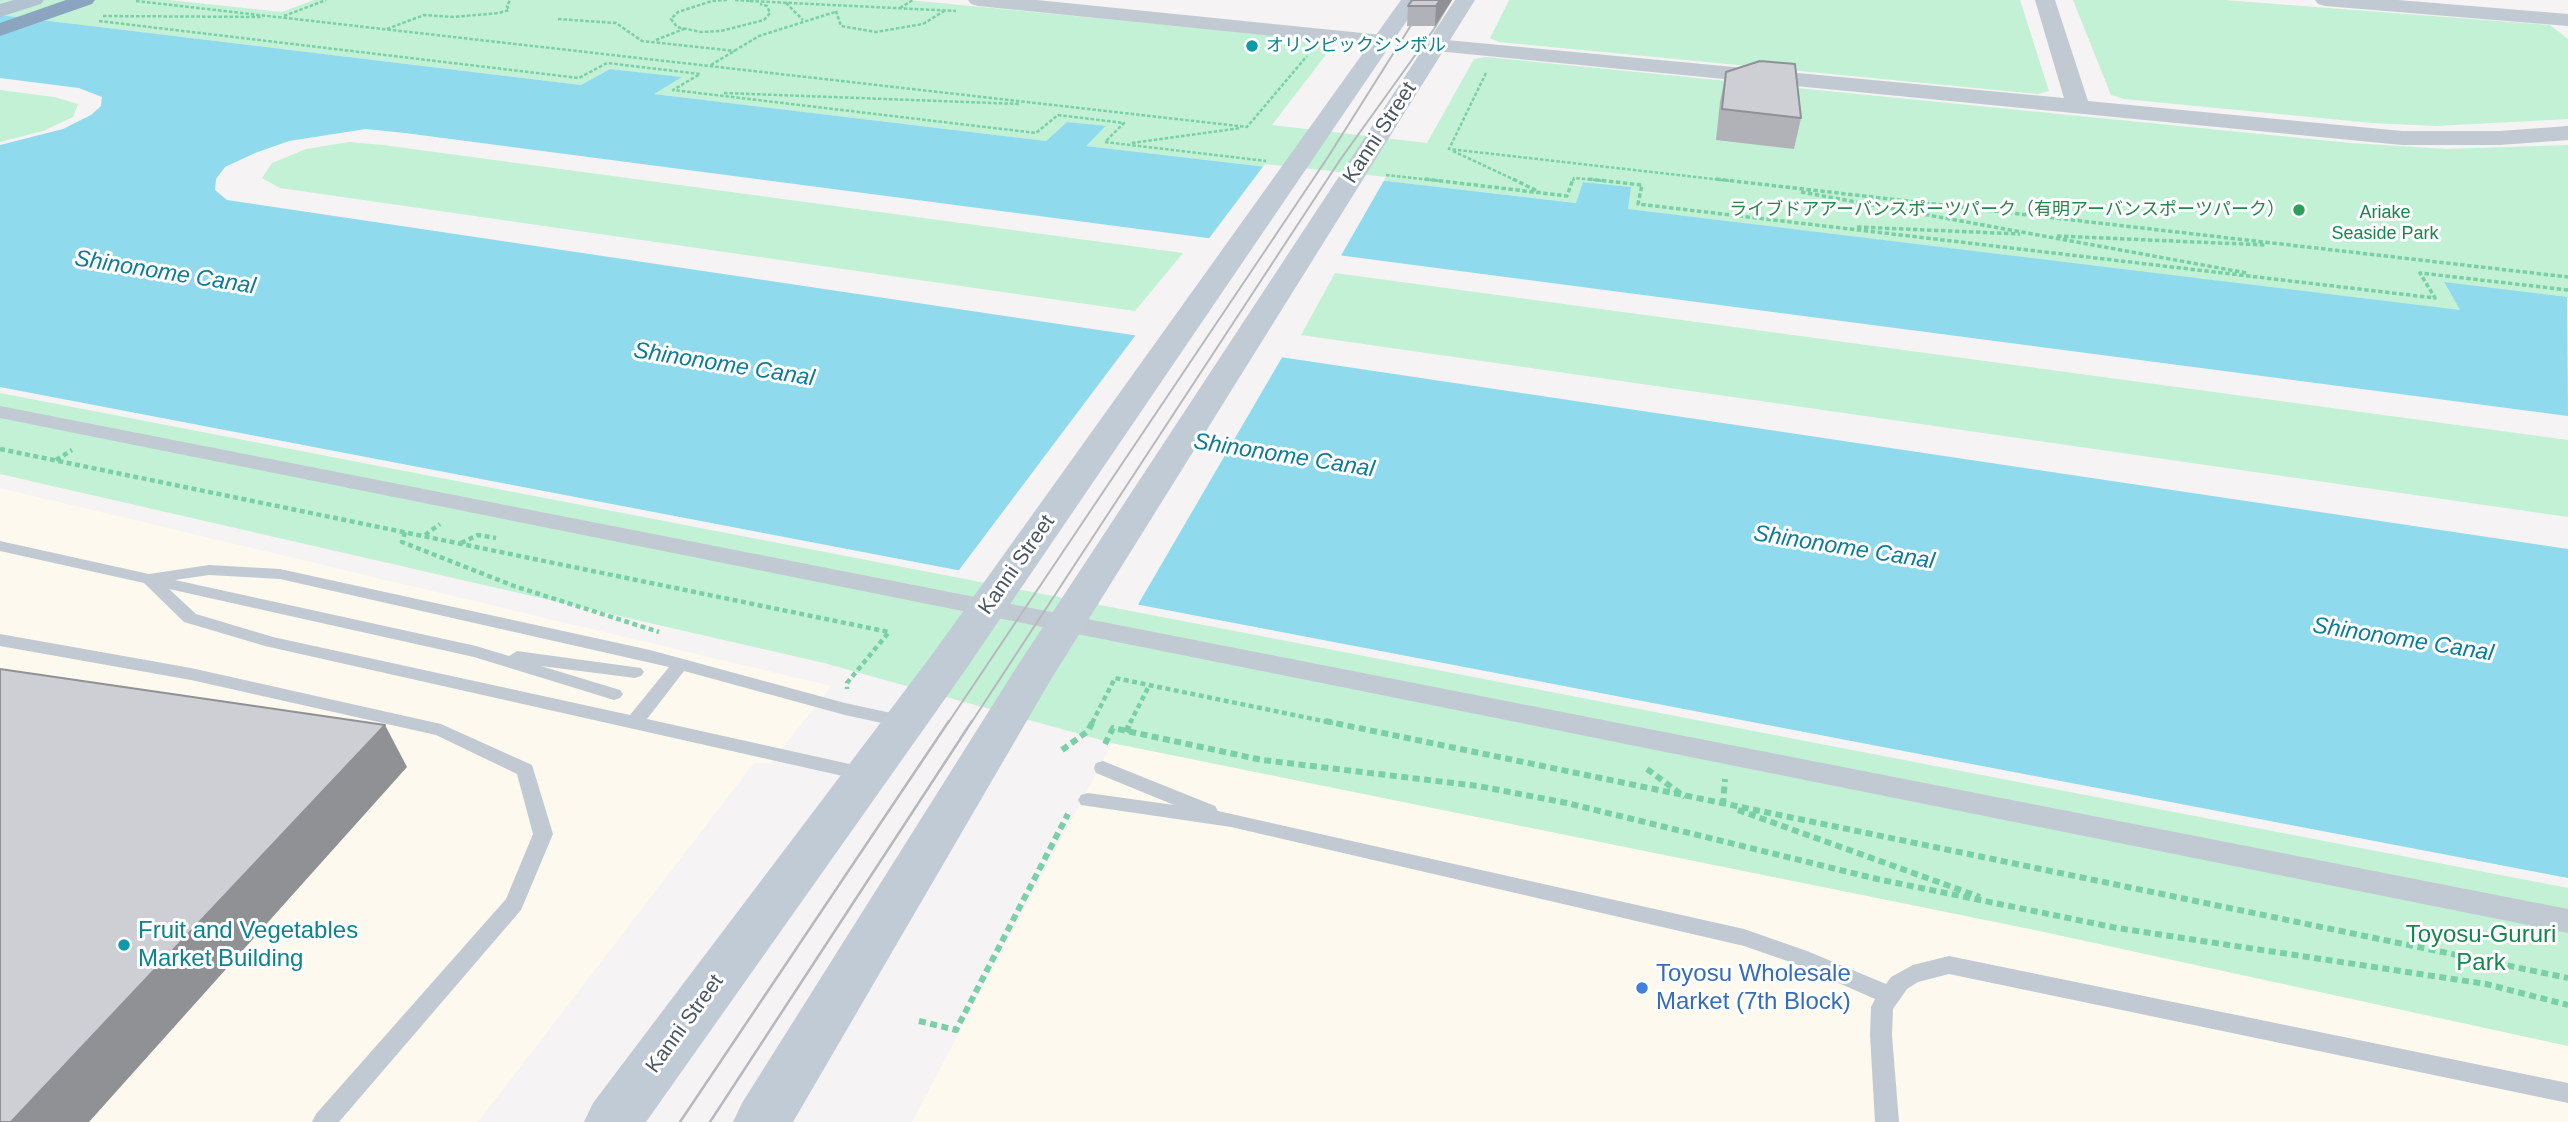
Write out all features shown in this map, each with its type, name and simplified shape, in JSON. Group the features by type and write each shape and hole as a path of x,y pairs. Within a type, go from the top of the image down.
{"highway":[{"path":"0,11 24,0"},
{"path":"0,11 40,0"},
{"path":"0,26 71,0"},
{"path":"0,26 90,8"}],"main road":[{"path":"0,11 34,0"},
{"path":"0,26 78,0"},
{"name":"Kanni Street","path":"613,1122 905,722 1411,0"},
{"name":"Kanni Street","path":"762,1122 1031,678 1465,0"}],"street":[{"path":"2045,0 2078,107"},
{"path":"2325,0 2568,19"},
{"path":"972,6 1382,41"},
{"path":"1432,52 2078,107 2402,138 2500,138 2568,133"},
{"path":"0,412 2568,921"}],"lane":[{"path":"0,546 476,652 614,694"},
{"path":"149,579 209,570 280,574 680,664 845,709 905,722"},
{"path":"149,579 190,618 271,642 867,774"},
{"path":"0,640 191,674 441,730 526,770 543,834 514,904 324,1122"},
{"path":"476,652 635,671"},
{"path":"634,723 680,664"},
{"path":"1102,761 1231,820"},
{"path":"1082,800 1231,820 1744,938 1800,957 1888,995"},
{"path":"1886,1122 1881,1019 1888,995 1899,983 1921,971 1949,965 2568,1093"}],"path":[{"path":"90,8 282,17 326,0"},
{"path":"386,29 424,15 454,17 499,13 509,10 507,6 510,0"},
{"path":"727,0 712,1 678,12 671,19 677,27 701,32 721,31 764,20 770,13 768,6 750,1"},
{"path":"735,0 946,10 972,6"},
{"path":"899,8 913,0"},
{"path":"136,1 1247,127"},
{"path":"785,3 803,20"},
{"path":"710,66 759,36 835,12 842,5"},
{"path":"835,12 841,26 876,32 923,24 946,10"},
{"path":"558,19 616,23 642,41 735,51"},
{"path":"652,42 686,29"},
{"path":"1124,144 1247,127 1312,49"},
{"path":"1449,149 1488,68"},
{"path":"692,92 1056,105"},
{"path":"1449,149 2568,277"},
{"path":"1449,149 1542,193"},
{"path":"1759,184 2293,281"},
{"path":"1818,225 2303,247"},
{"path":"0,449 889,632 848,683 835,680"},
{"path":"405,532 402,542 514,586 669,635"},
{"path":"1062,750 1087,731 1115,678 2568,978"},
{"path":"1126,732 1149,685"},
{"path":"1102,761 1113,729 1262,760 1478,786 1567,803 1701,838 2117,928 2486,984 2568,1005"},
{"path":"919,1021 956,1030 1082,800"},
{"path":"1723,805 1997,903"}],"shaded area":[{"path":"0,488 831,686 770,764 754,763 478,1122 0,1122"},
{"name":"Toyosu Wholesale Market (7th Block)","path":"1112,743 2035,930 2568,1046 2568,1122 912,1122"}],"green space":[{"name":"Ariake Seaside Park","path":"0,0 169,0 282,12 314,0 909,0 1332,41 1335,43 1272,125 1427,143 1474,59 1486,57 2351,143 2447,149 2568,145 2568,298 2444,283 2461,311 1627,209 1630,187 1583,182 1577,203 1085,146 1105,127 1067,122 1046,141 653,94 681,77 610,69 581,85 0,15"},
{"path":"1509,0 2020,0 2049,91 2038,94 1499,42 1490,38"},
{"path":"2073,0 2224,0 2550,25 2568,39 2568,119 2436,126 2372,123 2124,99 2111,95"},
{"path":"0,90 54,97 78,104 73,117 43,131 0,142"},
{"path":"349,142 1183,253 1135,311 280,188 262,178 272,163 306,149"},
{"path":"1335,273 2568,440 2568,517 1301,335"},
{"name":"Toyosu-Gururi Park","path":"0,393 2568,888 2568,1046 2035,930 1112,743 824,663 0,474"}],"water":[{"name":"Shinonome Canal","path":"0,15 581,85 610,69 682,77 654,94 1046,141 1067,122 1106,126 1086,146 1576,203 1583,182 1631,187 1628,209 2460,310 2444,282 2567,297 2568,416 366,129 289,141 255,153 225,167 216,179 215,190 227,200 2568,549 2568,878 0,387 0,145 63,129 91,115 101,106 102,97 79,88 0,78"}],"pier":[{"path":"1265,164 1386,177 1339,259 1207,241"},
{"path":"1138,332 1284,354 1136,608 956,574"}],"building":[{"path":"1412,0 1440,0 1436,6 1408,6"},
{"path":"1760,61 1795,64 1801,118 1722,109 1726,72"},
{"name":"Fruit and Vegetables Market Building","path":"0,669 385,725 11,1122 0,1122"}],"tram line":[{"path":"948,723 1328,157 1427,0"},
{"path":"971,723 1340,160 1434,29 1451,0"},
{"path":"680,1122 949,721"},
{"path":"710,1122 972,721"}],"place":[{"name":"オリンピックシンボル","path":"1252,46"},
{"name":"ライブドアアーバンスポーツパーク（有明アーバンスポーツパーク）","path":"2299,210"},
{"name":"Fruit and Vegetables Market Building","path":"124,945"},
{"name":"Toyosu Wholesale Market (7th Block)","path":"1642,988"}]}
